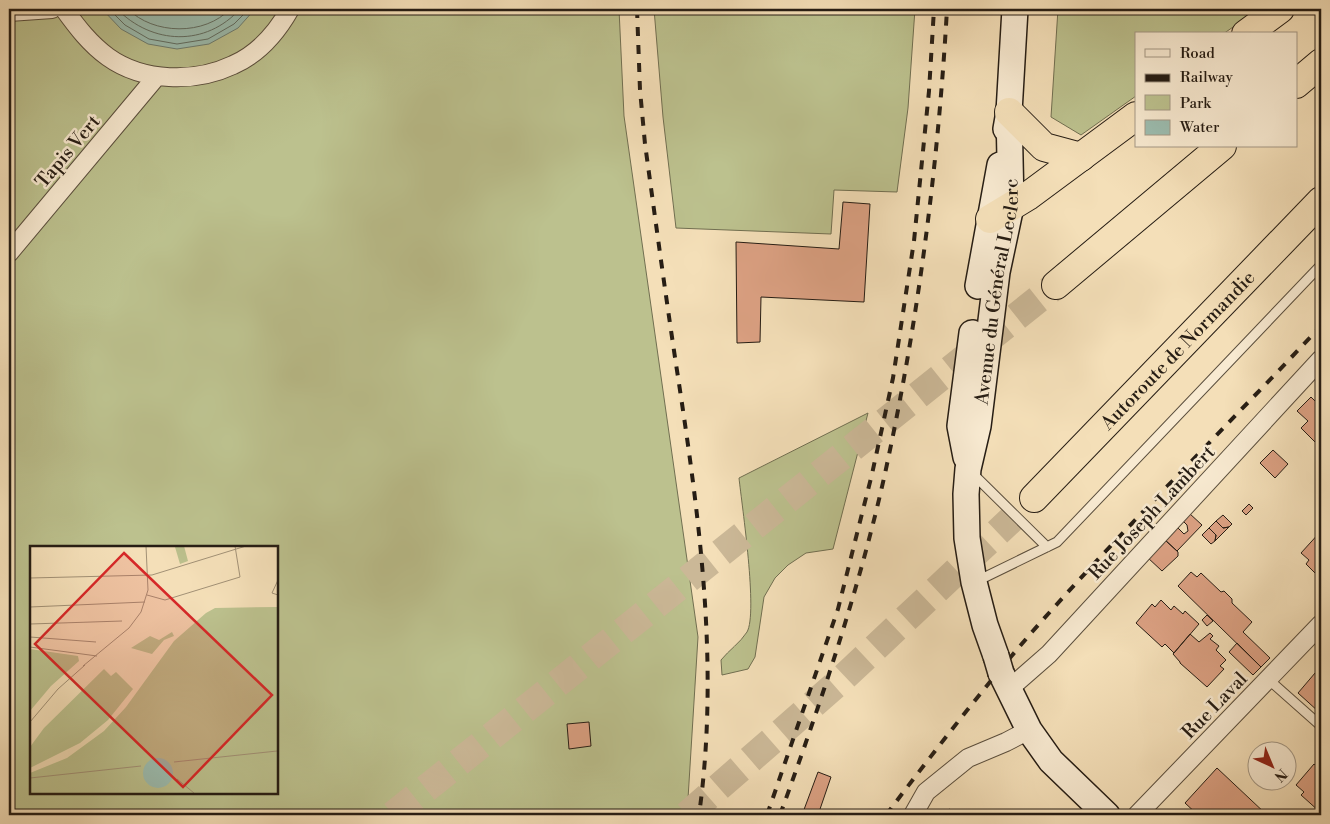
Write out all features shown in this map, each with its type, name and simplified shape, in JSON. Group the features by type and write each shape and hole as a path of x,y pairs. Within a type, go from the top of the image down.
{"highway":[{"path":"1249,32 1280,9"},
{"path":"1298,82 1321,63"},
{"path":"1009,112 1044,147 1081,157"},
{"path":"1001,213 1033,193 1135,117"},
{"path":"1056,285 1220,148"},
{"name":"Autoroute de Normandie","path":"1034,498 1321,201"}],"main road":[{"name":"Avenue du Général Leclerc","path":"1015,9 998,272 978,426 968,469 967,538 974,582 985,624 1002,673 1029,730 1051,761 1107,815"},
{"name":"Avenue du Général Leclerc","path":"968,469 960,426 980,270 1001,213"}],"street":[{"path":"9,12 52,9"},
{"path":"64,9 89,40 110,58 128,68 157,76 196,77 233,65 253,53 270,37 290,9"},
{"name":"Tapis Vert","path":"9,253 157,76"},
{"name":"Rue Joseph Lambert","path":"1002,673 1049,654 1321,359"},
{"name":"Rue Laval","path":"1137,815 1321,624"},
{"path":"913,815 926,792 968,758 1029,730"}],"lane":[{"path":"974,582 1057,542 1321,265"},
{"path":"968,469 1047,547"},
{"path":"1268,679 1321,726"}],"green space":[{"path":"9,9 619,9 624,116 698,637 687,815 9,815"},
{"path":"654,9 915,9 908,108 897,192 834,190 831,234 676,228 663,117"},
{"path":"1058,9 1259,9 1226,32 1135,32 1135,97 1081,135 1051,117"},
{"path":"868,413 833,549 806,553 788,565 775,578 764,597 755,657 748,669 722,675 721,660 747,632 750,621 750,582 739,478"}],"water":[{"path":"102,9 255,9 238,28 209,44 177,49 148,44 121,29"}],"building":[{"path":"843,202 870,204 864,302 761,297 760,342 737,343 736,242 839,249"},
{"path":"1311,397 1321,407 1321,448 1301,428 1308,421 1297,411"},
{"path":"1273,450 1288,464 1275,478 1260,463"},
{"path":"1249,504 1253,508 1246,515 1242,511"},
{"path":"1189,513 1202,525 1177,551 1164,539 1176,526 1184,534 1188,531 1187,525 1182,520"},
{"path":"1223,515 1232,524 1229,527 1223,528 1216,521"},
{"path":"1216,521 1223,528 1229,527 1215,541 1216,535 1209,528"},
{"path":"1209,528 1216,535 1215,541 1211,544 1202,535"},
{"path":"1321,531 1321,572 1317,575 1306,564 1309,560 1301,553"},
{"path":"1164,539 1178,552 1178,556 1162,571 1147,557"},
{"path":"1191,572 1197,577 1201,573 1221,592 1224,591 1232,599 1232,603 1252,622 1243,632 1270,658 1261,667 1178,586"},
{"path":"1161,600 1171,610 1174,606 1183,614 1185,611 1199,624 1174,653 1165,644 1162,647 1136,623 1152,604 1155,607"},
{"path":"1207,615 1213,621 1207,626 1202,620"},
{"path":"1210,633 1213,636 1210,639 1219,646 1216,650 1226,660 1220,666 1224,669 1207,687 1180,663 1173,654 1190,634 1199,642"},
{"path":"1237,643 1261,667 1253,675 1229,652"},
{"path":"1321,666 1321,710 1319,712 1298,693"},
{"path":"589,722 591,746 569,749 567,724"},
{"path":"1314,764 1321,770 1320,812 1301,795 1304,792 1298,787 1298,783"},
{"path":"1217,768 1267,815 1198,815 1185,803"},
{"path":"818,772 831,777 818,815 802,815"},
{"path":"949,809 959,815 945,815"}],"tunnel":[{"path":"393,815 1056,285"},
{"path":"687,815 841,680 1034,498"}],"railway":[{"path":"637,9 640,90 645,144 692,477 704,589 708,702 699,815"},
{"path":"767,815 838,609 872,474 893,378 914,241 929,91 934,9"},
{"path":"780,815 824,690 850,606 884,478 907,362 925,245 938,127 947,9"},
{"path":"886,815 958,722 1032,632 1139,516 1321,326"}]}
